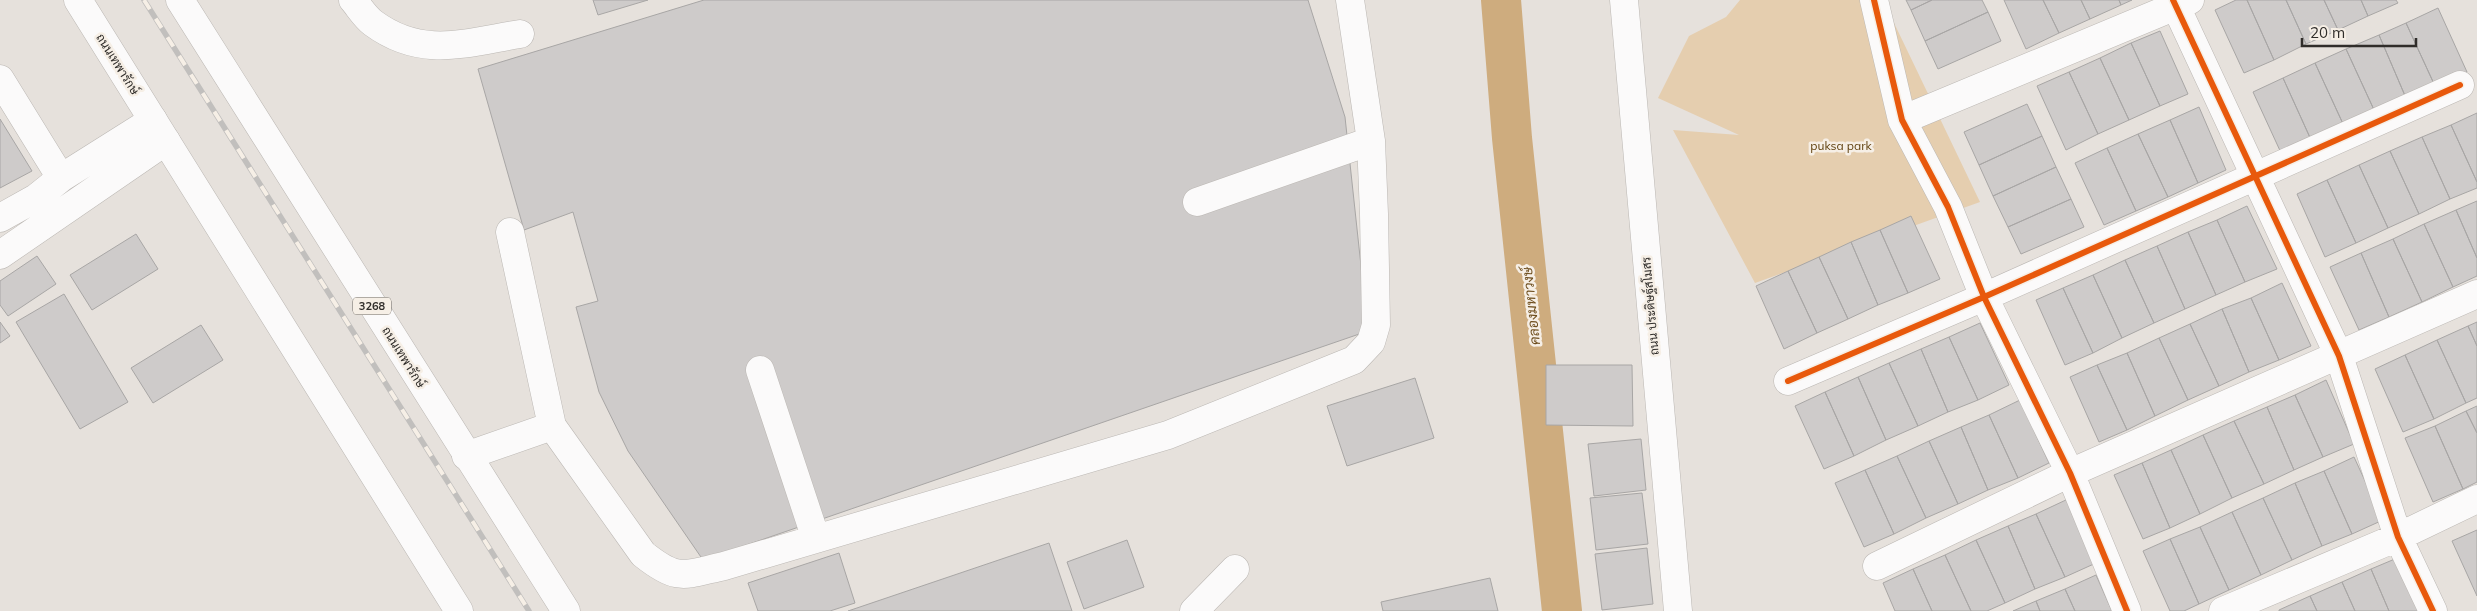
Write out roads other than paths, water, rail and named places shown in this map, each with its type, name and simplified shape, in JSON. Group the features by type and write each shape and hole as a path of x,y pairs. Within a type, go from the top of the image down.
{"street":[{"name":"ถนนเทพารักษ์","path":"78,0 459,611"},
{"name":"ถนนเทพารักษ์","path":"180,0 466,456 566,611"},
{"path":"353,0 372,22 405,42 439,47 520,34"},
{"path":"510,232 552,426 643,554 663,570 682,575 724,566 1168,435 1354,360 1371,342 1376,325 1371,140 1350,0"},
{"name":"ถนน ประดิษฐ์สโมสร","path":"1625,0 1678,611"},
{"path":"1874,0 1902,120 1948,207 1984,297 2070,473 2127,611"},
{"path":"1902,120 2180,2 2255,174 2339,356 2398,537 2433,611"},
{"path":"0,79 61,178"},
{"path":"1788,381 1984,297 2255,174 2460,85"},
{"path":"0,218 36,198 61,178 160,131"},
{"path":"0,255 160,131"},
{"path":"1197,202 1371,140"},
{"path":"1877,566 2070,473 2477,294"},
{"path":"760,370 816,539"},
{"path":"466,456 552,426"},
{"path":"2223,611 2398,537 2477,499"},
{"path":"1194,611 1235,569"}],"waterway":[{"name":"คลองมหาวงษ์","path":"1501,0 1512,138 1562,611"}],"railway":[{"path":"144,0 529,611"}],"park label":[{"name":"puksa park","path":"1841,145"}]}
